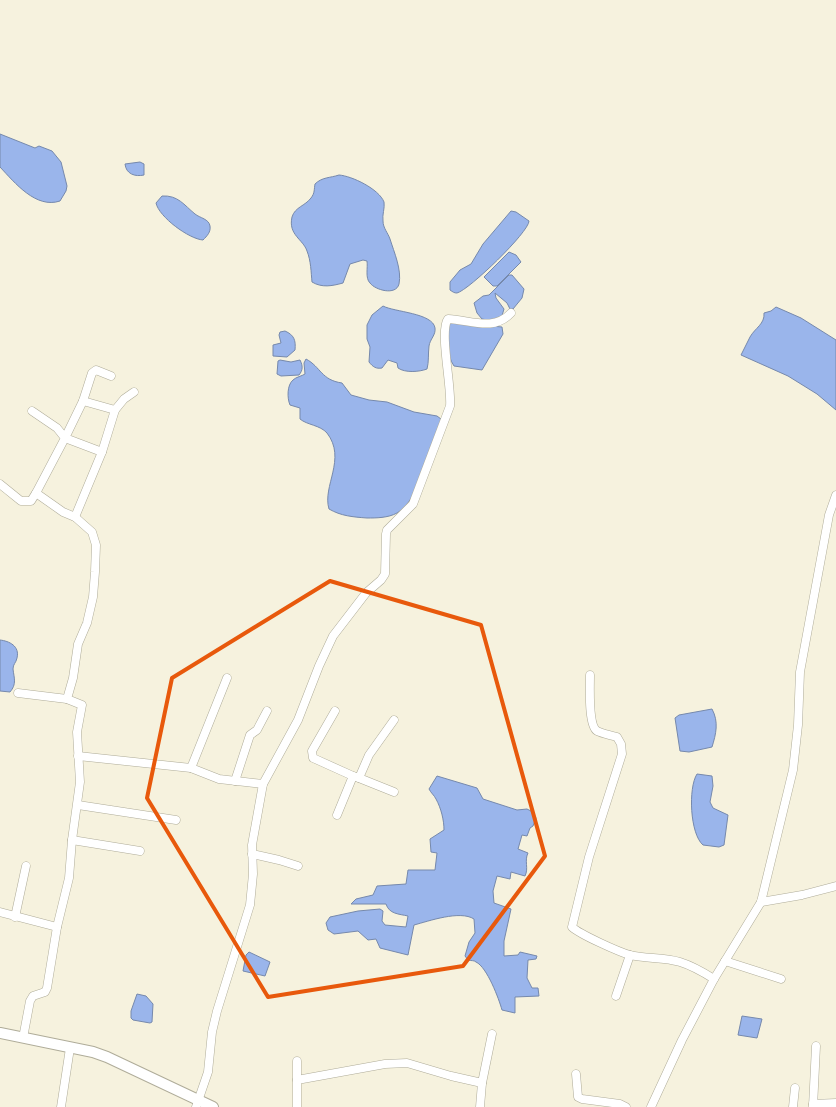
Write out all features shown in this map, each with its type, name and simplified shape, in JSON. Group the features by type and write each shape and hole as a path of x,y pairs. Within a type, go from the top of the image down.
{"main road":[{"path":"0,1033 107,1057 160,1081 198,1104 213,1107"}],"street":[{"path":"198,1104 208,1072 212,1032 217,1011 250,905 253,874 253,834 263,784 298,720 333,636 366,593 385,574 386,534 388,530 413,504 450,406 451,390 445,342 445,323 448,319 498,323 511,313"},
{"path":"0,484 21,501 30,501 66,438 83,401 92,373 96,370 112,376"},
{"path":"75,518 102,452 116,410 124,399 134,392"},
{"path":"83,401 116,410"},
{"path":"32,412 57,428 66,438 102,452"},
{"path":"36,492 63,512 75,518 92,532 96,545 96,572 87,623 78,644 73,678 67,699"},
{"path":"651,1107 682,1040 714,979 761,902 792,770 798,725 800,672 829,516 836,495"},
{"path":"590,675 590,714 593,727 596,730 617,737 621,744 622,754 591,849 572,927 583,934 630,955 666,958 681,962 695,967 714,979"},
{"path":"191,768 228,678"},
{"path":"18,693 67,699 82,705 77,732 80,782 69,878 57,927 47,988 45,992 33,996 30,1001 23,1038"},
{"path":"235,781 250,735 257,730 267,711"},
{"path":"335,712 312,751 313,758 394,792"},
{"path":"337,815 369,755 394,720"},
{"path":"78,756 191,768 219,779 263,784"},
{"path":"78,805 176,820"},
{"path":"72,840 140,851"},
{"path":"252,854 298,866"},
{"path":"16,917 26,866"},
{"path":"761,902 802,895 836,884"},
{"path":"0,912 57,927"},
{"path":"616,996 630,955"},
{"path":"725,961 781,979"},
{"path":"480,1107 482,1082 492,1034"},
{"path":"816,1046 813,1105 836,1103"},
{"path":"60,1107 70,1048"},
{"path":"297,1061 297,1107"},
{"path":"297,1080 377,1065 407,1063 451,1076 482,1082"},
{"path":"576,1074 578,1097 620,1104 626,1107"},
{"path":"793,1107 795,1088"}],"highlighted area":[{"path":"330,581 481,625 545,856 463,966 268,997 147,798 172,678"}],"water":[{"path":"0,134 35,148 39,146 52,151 61,162 67,186 60,201 51,202 34,198 19,187 0,167"},
{"path":"140,162 144,164 144,175 137,176 127,170 125,164"},
{"path":"339,175 351,178 371,188 377,192 384,202 383,224 399,267 399,284 394,290 385,291 373,286 368,281 367,261 363,260 350,264 343,283 327,286 312,282 308,255 305,247 294,233 291,223 292,217 295,211 309,201 314,193 315,184 323,179"},
{"path":"162,196 177,199 208,222 210,230 203,240 190,236 168,221 158,209 156,203"},
{"path":"511,211 516,212 529,221 526,227 509,248 473,282 464,289 454,293 450,290 450,282 460,270 471,264 483,244"},
{"path":"509,252 516,255 521,262 497,286 493,286 484,277"},
{"path":"509,275 512,275 524,289 522,298 513,309 510,309 507,303 495,293 496,298 504,309 501,319 493,321 482,319 477,313 474,303 483,296 489,295"},
{"path":"383,306 421,316 433,323 435,330 430,341 427,369 404,371 398,368 397,363 388,360 382,368 378,368 369,362 370,347 367,339 367,325 372,315"},
{"path":"776,307 801,318 836,340 836,410 817,394 788,376 741,355 750,337 763,320 764,313"},
{"path":"449,322 502,327 503,334 482,370 454,366 447,345 447,327"},
{"path":"285,331 294,338 295,350 287,357 273,356 273,345 281,343 280,332"},
{"path":"306,359 325,376 342,383 351,395 387,402 414,412 437,416 441,419 442,423 418,486 405,507 397,513 386,517 367,518 343,515 329,509 329,491 335,462 333,443 324,430 300,419 300,408 290,405 288,399 291,382 305,374 304,363"},
{"path":"300,360 302,368 299,375 281,376 277,374 278,361 291,362"},
{"path":"0,640 13,645 18,654 13,667 14,684 10,692 0,691"},
{"path":"712,709 716,723 716,733 712,747 689,752 680,751 675,718 679,715"},
{"path":"697,774 712,776 713,786 710,802 713,808 728,815 724,845 719,847 703,845 695,831 692,811 692,789"},
{"path":"437,776 477,788 483,799 517,810 527,809 536,818 527,836 522,835 518,849 528,853 525,876 511,872 510,879 497,876 493,891 494,903 511,909 504,941 504,956 518,955 520,952 537,956 536,959 528,960 527,978 532,988 538,988 539,996 515,997 515,1013 502,1010 484,970 475,961 468,960 465,956 469,942 475,933 474,919 453,916 414,925 408,955 380,948 376,939 368,940 358,931 334,934 328,930 326,923 330,917 358,911 380,909 383,911 382,921 385,925 406,927 408,916 392,912 386,904 351,904 356,899 373,895 377,886 406,884 408,870 435,870 437,853 431,852 430,839 444,830 439,806 429,789"},
{"path":"249,952 270,962 265,976 243,971 246,955"},
{"path":"137,994 146,996 153,1004 152,1022 150,1023 131,1018 131,1011"},
{"path":"742,1016 762,1019 757,1038 738,1035"}]}
